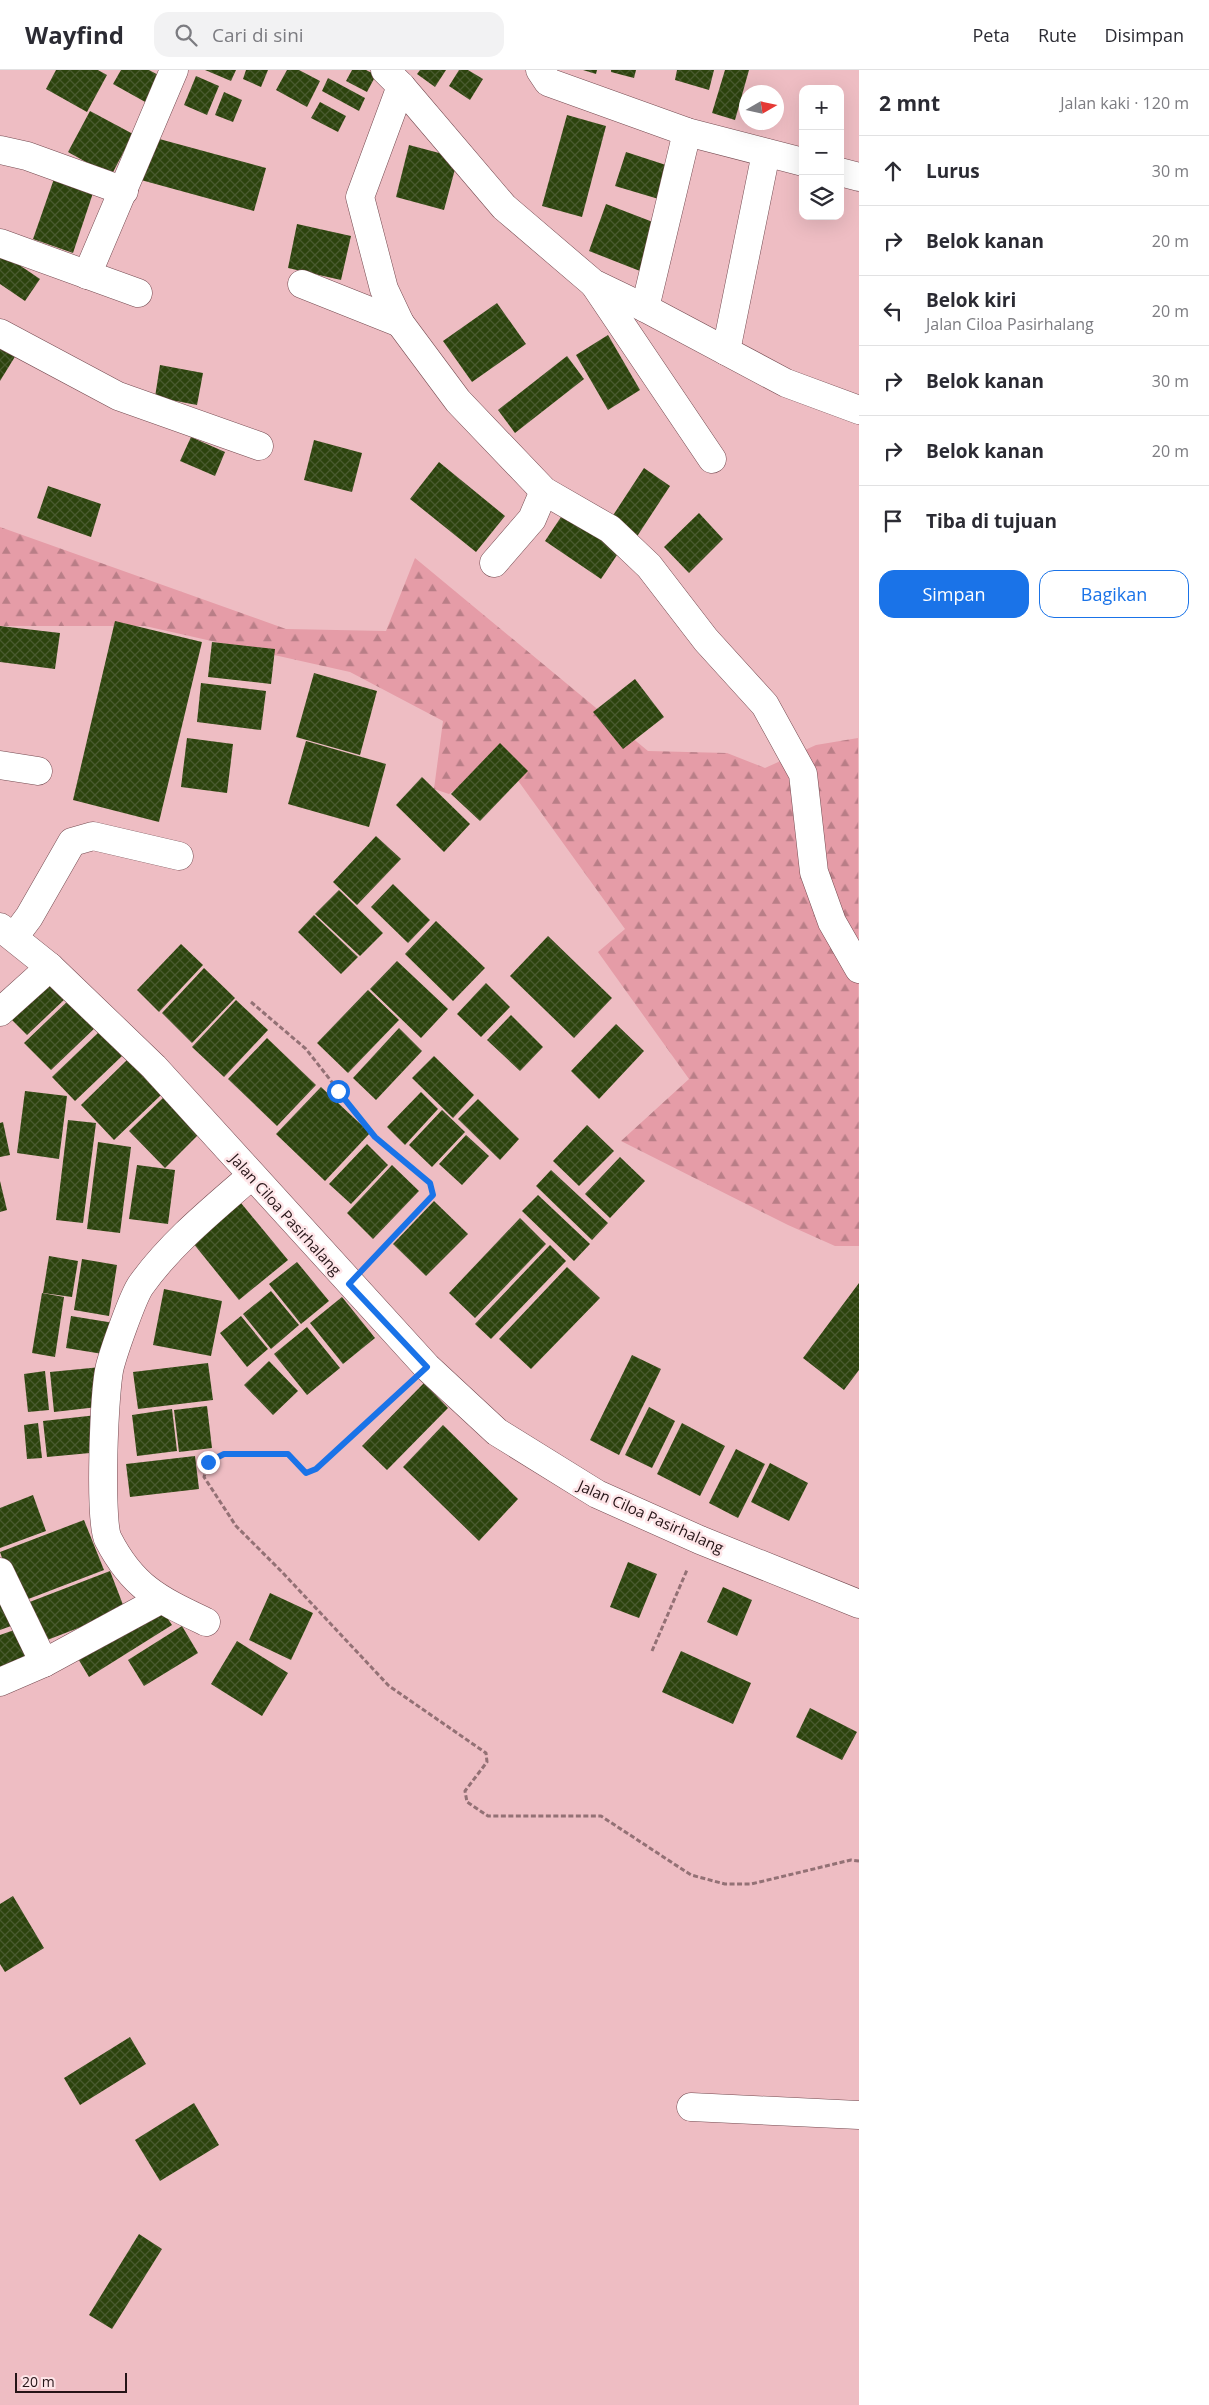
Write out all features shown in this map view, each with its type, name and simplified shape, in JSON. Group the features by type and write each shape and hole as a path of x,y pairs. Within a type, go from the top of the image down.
{"street":[{"path":"87,275 174,70"},
{"path":"540,70 548,82 687,132 799,161"},
{"path":"393,78 504,207 593,283 646,308 786,384 859,410"},
{"path":"393,78 360,197 384,290 400,323 458,401 544,491 610,529 649,566 706,640 765,705 803,774 814,872 832,922 859,969"},
{"path":"646,308 687,132"},
{"path":"0,150 27,156 124,191"},
{"path":"726,351 766,153"},
{"path":"844,173 859,177"},
{"path":"0,243 138,293"},
{"path":"593,283 712,458"},
{"path":"302,284 400,323"},
{"path":"0,333 118,396 259,446"},
{"path":"494,563 532,519 544,491"},
{"path":"0,765 38,771"},
{"path":"7,932 29,917 72,842 93,836 179,856"},
{"name":"Jalan Ciloa Pasirhalang","path":"7,932 50,967 154,1067 349,1284 427,1367 497,1432 596,1494 700,1540 859,1604"},
{"path":"0,1012 50,967"},
{"path":"206,1622 160,1600 139,1584 107,1537 103,1481 110,1367 140,1287 182,1237 251,1176"},
{"path":"0,1572 44,1663"},
{"path":"0,1682 44,1663 160,1600"},
{"path":"690,2108 859,2115"}],"path":[{"path":"250,1002 306,1050 375,1137 430,1183 433,1195 349,1284"},
{"path":"427,1367 316,1469 306,1473 288,1454 224,1454 208,1462 204,1477 206,1484 236,1526 389,1686 486,1753 487,1762 465,1791 467,1802 488,1816 601,1816 691,1875 725,1884 751,1884 851,1860 859,1861"},
{"path":"652,1651 700,1540"}],"green space":[{"path":"0,527 286,629 386,631 415,558 648,751 727,753 765,768 816,745 858,738 859,1246 835,1246 788,1225 621,1141 689,1079 598,952 625,929 501,757 449,794 434,789 443,721 350,672 145,626 0,626"}],"building":[{"path":"56,70 98,70 107,75 87,112 46,89"},
{"path":"121,70 149,70 162,77 147,103 113,84"},
{"path":"205,70 236,70 231,81"},
{"path":"246,70 268,70 261,87 243,79"},
{"path":"287,70 299,70 320,81 307,107 276,90"},
{"path":"352,70 366,70 376,75 367,92 346,81"},
{"path":"420,70 446,70 435,87 417,74"},
{"path":"459,70 468,70 483,79 470,100 449,86"},
{"path":"583,70 597,70 596,74"},
{"path":"611,70 636,70 634,78 611,72"},
{"path":"677,70 714,70 709,90 675,80"},
{"path":"725,70 749,70 745,85 739,85 739,106 735,120 712,113"},
{"path":"196,76 219,86 207,115 184,105"},
{"path":"328,78 365,98 359,111 322,91"},
{"path":"224,92 242,100 233,122 215,115"},
{"path":"320,102 346,116 338,132 311,118"},
{"path":"90,111 133,134 111,176 68,152"},
{"path":"567,115 606,126 582,217 542,206"},
{"path":"152,137 266,168 254,211 141,180"},
{"path":"409,145 458,158 444,210 396,197"},
{"path":"626,152 672,167 662,200 615,186"},
{"path":"55,176 94,190 73,253 33,239"},
{"path":"606,204 658,224 640,271 589,251"},
{"path":"297,224 351,236 341,280 288,268"},
{"path":"0,252 40,279 25,301 0,284"},
{"path":"497,303 526,344 472,382 443,341"},
{"path":"608,335 640,390 608,410 576,355"},
{"path":"0,346 16,355 0,381"},
{"path":"567,356 584,379 515,433 498,410"},
{"path":"160,365 203,373 197,405 155,397"},
{"path":"191,437 225,452 215,476 180,461"},
{"path":"314,440 362,453 352,492 304,480"},
{"path":"439,462 505,516 476,552 410,499"},
{"path":"644,468 670,486 636,538 610,520"},
{"path":"48,486 101,504 91,537 37,518"},
{"path":"699,513 723,539 689,573 664,547"},
{"path":"563,514 619,552 601,579 545,541"},
{"path":"115,621 202,642 159,822 73,800"},
{"path":"0,626 60,633 55,669 0,662"},
{"path":"212,642 275,649 271,684 208,677"},
{"path":"314,673 377,691 360,755 296,737"},
{"path":"635,679 664,717 623,749 593,712"},
{"path":"201,683 266,691 261,730 197,722"},
{"path":"187,738 233,744 227,793 181,787"},
{"path":"306,741 386,764 369,827 288,804"},
{"path":"500,743 528,771 480,821 451,794"},
{"path":"422,777 470,824 444,852 396,805"},
{"path":"376,836 401,859 357,905 333,882"},
{"path":"393,884 430,920 408,943 371,907"},
{"path":"339,890 383,933 360,956 315,914"},
{"path":"314,915 358,957 341,974 298,932"},
{"path":"436,921 485,968 453,1001 405,954"},
{"path":"548,936 612,998 574,1038 510,976"},
{"path":"181,944 203,965 159,1012 137,990"},
{"path":"397,961 448,1009 421,1038 370,989"},
{"path":"204,968 235,998 192,1043 162,1013"},
{"path":"47,978 66,998 27,1035 8,1016"},
{"path":"486,983 510,1007 481,1037 457,1014"},
{"path":"368,990 399,1020 348,1073 317,1043"},
{"path":"71,998 98,1025 51,1070 24,1043"},
{"path":"236,1000 268,1030 224,1077 192,1047"},
{"path":"511,1015 543,1047 520,1071 487,1040"},
{"path":"616,1024 644,1051 599,1099 571,1071"},
{"path":"399,1028 422,1051 376,1100 353,1078"},
{"path":"99,1032 122,1056 75,1101 52,1077"},
{"path":"267,1038 316,1085 277,1126 228,1079"},
{"path":"434,1056 474,1095 453,1118 412,1078"},
{"path":"127,1060 161,1095 114,1140 81,1105"},
{"path":"321,1087 370,1133 325,1181 276,1134"},
{"path":"25,1091 67,1096 59,1159 17,1153"},
{"path":"421,1092 438,1109 405,1145 387,1127"},
{"path":"165,1096 200,1133 165,1168 129,1131"},
{"path":"478,1099 519,1139 500,1160 458,1119"},
{"path":"442,1110 465,1132 432,1167 409,1145"},
{"path":"68,1120 96,1123 83,1223 56,1220"},
{"path":"3,1122 10,1155 0,1157 0,1123"},
{"path":"587,1125 614,1151 579,1186 553,1161"},
{"path":"466,1135 489,1156 462,1185 439,1164"},
{"path":"98,1142 131,1147 120,1233 87,1229"},
{"path":"367,1144 388,1165 351,1204 329,1184"},
{"path":"620,1157 645,1181 610,1218 585,1194"},
{"path":"137,1165 175,1170 168,1224 129,1219"},
{"path":"392,1165 419,1191 373,1239 347,1213"},
{"path":"551,1170 608,1223 592,1240 536,1186"},
{"path":"0,1181 7,1210 0,1212"},
{"path":"538,1195 590,1244 574,1261 522,1211"},
{"path":"434,1201 468,1234 426,1276 393,1244"},
{"path":"241,1203 288,1260 239,1300 193,1243"},
{"path":"520,1218 546,1244 475,1318 449,1293"},
{"path":"550,1245 566,1261 491,1339 475,1324"},
{"path":"49,1256 78,1261 72,1297 43,1293"},
{"path":"82,1259 117,1265 109,1316 74,1310"},
{"path":"297,1262 329,1301 301,1324 269,1284"},
{"path":"567,1267 600,1298 531,1369 499,1339"},
{"path":"859,1283 859,1370 844,1390 803,1358"},
{"path":"164,1289 222,1301 211,1356 153,1345"},
{"path":"271,1291 299,1325 271,1349 243,1314"},
{"path":"42,1293 64,1297 55,1357 32,1353"},
{"path":"342,1297 375,1338 343,1364 310,1323"},
{"path":"71,1316 114,1323 109,1355 66,1348"},
{"path":"241,1316 268,1349 247,1367 220,1333"},
{"path":"307,1327 340,1368 307,1395 274,1354"},
{"path":"632,1355 661,1369 619,1455 590,1440"},
{"path":"269,1361 298,1391 273,1415 244,1385"},
{"path":"208,1363 213,1400 138,1409 133,1372"},
{"path":"101,1367 106,1406 54,1412 50,1372"},
{"path":"45,1371 49,1410 28,1412 24,1374"},
{"path":"424,1383 448,1408 387,1470 362,1446"},
{"path":"207,1406 212,1448 179,1452 174,1410"},
{"path":"649,1407 675,1421 652,1468 625,1455"},
{"path":"172,1409 177,1451 137,1456 132,1415"},
{"path":"97,1415 101,1452 47,1457 43,1421"},
{"path":"38,1423 42,1458 27,1459 24,1425"},
{"path":"682,1423 725,1446 700,1496 657,1474"},
{"path":"443,1425 518,1499 479,1541 403,1467"},
{"path":"736,1449 765,1464 738,1518 709,1503"},
{"path":"195,1456 199,1489 130,1497 126,1464"},
{"path":"770,1463 808,1483 789,1521 751,1502"},
{"path":"33,1495 46,1531 0,1548 0,1508"},
{"path":"84,1520 104,1570 18,1603 0,1552"},
{"path":"628,1562 657,1574 639,1618 610,1607"},
{"path":"110,1571 125,1610 42,1642 27,1603"},
{"path":"723,1587 752,1600 737,1636 707,1622"},
{"path":"270,1593 313,1613 291,1660 249,1640"},
{"path":"0,1598 11,1626 0,1630"},
{"path":"160,1607 172,1625 89,1677 77,1657"},
{"path":"182,1626 198,1653 144,1686 128,1660"},
{"path":"17,1629 30,1662 0,1674 0,1635"},
{"path":"237,1641 288,1673 262,1716 211,1684"},
{"path":"681,1651 751,1683 733,1724 662,1692"},
{"path":"810,1708 857,1732 842,1760 796,1737"},
{"path":"13,1896 44,1948 5,1972 0,1964 0,1904"},
{"path":"130,2037 146,2064 80,2105 64,2078"},
{"path":"194,2103 219,2145 160,2181 135,2140"},
{"path":"139,2234 162,2249 112,2329 89,2315"}],"route":[{"path":"208,1462 224,1454 288,1454 306,1473 316,1469 427,1367 349,1284 433,1195 430,1183 375,1137 338,1091"}]}
